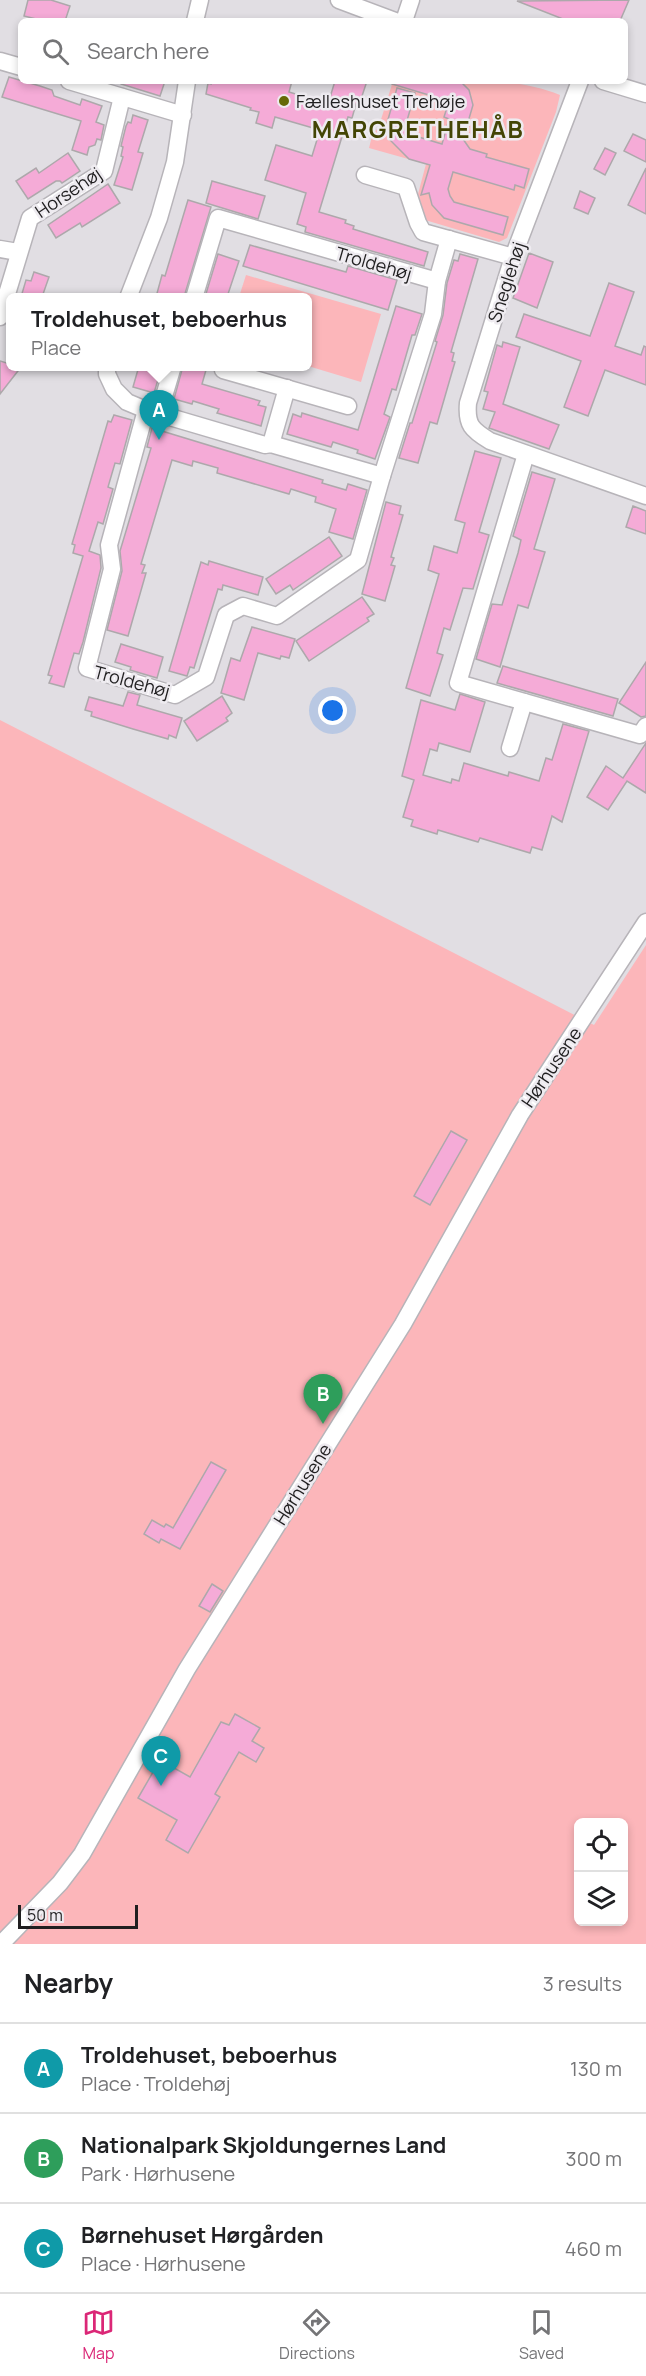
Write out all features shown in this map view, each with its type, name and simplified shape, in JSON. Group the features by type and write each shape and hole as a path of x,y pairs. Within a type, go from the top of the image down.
{"street":[{"path":"196,18 201,0"},
{"path":"339,0 387,18"},
{"path":"405,18 411,0"},
{"path":"0,61 18,66"},
{"path":"79,84 183,115"},
{"path":"130,293 159,218 175,162 187,84"},
{"name":"Sneglehøj","path":"579,84 513,257 468,403 467,418 476,433 490,441 646,496"},
{"path":"613,84 646,94"},
{"name":"Horsehøj","path":"7,293 30,218 104,171 123,97"},
{"path":"365,175 406,187 418,224 423,232 513,257"},
{"name":"Troldehøj","path":"195,293 218,218 436,281"},
{"name":"Troldehøj","path":"171,371 152,412 109,545 112,570 87,668 176,694 206,677 226,615 243,606 278,616 358,560 433,314 436,281 449,239"},
{"path":"0,249 18,252"},
{"name":"Horsehøj","path":"0,317 6,295"},
{"path":"107,371 114,389 127,402 152,412 382,476"},
{"path":"227,371 348,406"},
{"path":"271,444 287,388"},
{"path":"526,454 458,683 640,735 646,726"},
{"path":"510,748 524,702"},
{"name":"Hørhusene","path":"1,1944 60,1883 82,1854 187,1669 403,1324 520,1115 646,922"}],"shaded area":[{"path":"392,84 520,84 560,95 556,112 507,238 499,242 425,220 418,194 426,164 369,148 372,136 379,126"},
{"path":"246,275 308,293 240,293"},
{"path":"312,294 381,314 361,382 312,367"},
{"path":"0,720 594,1025 646,945 646,1944 0,1944"}],"building":[{"path":"28,0 51,0 70,6 66,18 24,16"},
{"path":"629,0 621,18 560,18 517,1"},
{"path":"9,77 18,80 18,84 32,84 52,90 54,96 80,105 82,99 102,106 96,122 104,125 101,140 97,139 95,145 89,147 87,155 72,150 81,121 2,97"},
{"path":"121,84 164,84 160,96"},
{"path":"208,84 291,84 289,92 328,104 334,84 366,84 352,118 348,117 319,212 346,220 345,223 354,226 353,229 428,252 424,266 305,232 306,227 297,224 306,193 265,180 276,145 312,156 320,130 275,117 272,128 256,123 259,112 206,94"},
{"path":"392,84 463,84 469,90 473,105 463,139 470,149 487,154 486,157 529,169 524,188 515,185 514,190 453,172 448,189 454,202 508,217 503,235 444,218 432,205 429,193 421,195 430,165 409,159 390,140 387,123 397,88 415,93 406,124 412,135 442,144 449,119 444,117 449,101"},
{"path":"133,115 148,120 138,152 143,153 132,190 114,185 123,157 121,146 126,126 128,122 131,123"},
{"path":"633,134 646,140 646,162 624,151"},
{"path":"605,148 616,153 605,175 594,169"},
{"path":"68,153 80,171 62,183 56,181 28,199 16,181 36,168 39,173"},
{"path":"646,168 646,214 628,205"},
{"path":"212,181 265,196 258,219 206,203"},
{"path":"108,184 120,203 82,227 80,223 56,238 48,225"},
{"path":"580,191 595,198 588,214 574,208"},
{"path":"188,200 211,207 185,293 157,293 162,275 165,276"},
{"path":"250,245 346,272 348,266 397,280 388,310 243,266"},
{"path":"529,253 553,262 537,308 513,298"},
{"path":"218,254 239,261 228,293 206,293"},
{"path":"460,254 478,259 451,352 454,353 452,361 455,362 437,424 430,422 418,463 399,458 437,342 435,341 443,315 447,283 454,260 458,261"},
{"path":"34,272 49,277 43,293 22,293 26,280 31,281"},
{"path":"609,283 634,292 615,346 641,355 644,346 646,347 646,385 605,370 588,416 564,407 581,361 516,337 524,314 590,336"},
{"path":"396,306 422,314 415,335 412,335 396,390 392,389 384,414 390,417 375,459 357,453 358,450 333,442 331,447 287,434 293,414 301,417 302,413 358,430"},
{"path":"503,342 520,347 503,404 559,425 549,449 489,428 495,412 483,409 488,392 484,391 497,345 502,347"},
{"path":"0,361 6,363 6,371 18,371 0,394"},
{"path":"138,371 161,371 154,393 133,387"},
{"path":"182,371 206,371 202,384 260,401 258,405 266,407 261,426 217,413 219,409 193,401 192,404 174,399"},
{"path":"114,415 132,420 120,464 115,463 108,487 113,489 103,524 98,522 89,551 100,555 101,568 83,642 79,654 74,653 64,687 49,683 52,676 48,675 83,556 73,553 75,545 72,544 108,421 111,422"},
{"path":"152,428 323,480 322,483 346,490 348,484 367,490 353,539 329,532 336,509 315,502 316,497 291,489 289,494 217,473 218,468 193,461 192,466 172,460 141,564 145,565 142,573 146,573 128,636 107,630 122,571 120,551 151,448 147,447"},
{"path":"475,451 501,458 479,532 489,535 473,589 463,588 450,630 444,628 437,653 443,655 430,696 406,688 439,574 428,570 434,546 457,553 465,523 455,520"},
{"path":"532,472 555,479 534,549 545,552 528,608 518,605 500,667 476,659 492,604 502,605 518,553 521,540 513,536"},
{"path":"386,502 401,506 399,514 403,515 391,557 394,558 391,565 395,566 385,601 362,594"},
{"path":"633,506 646,511 646,534 626,527"},
{"path":"329,537 342,556 293,590 290,585 276,594 266,579"},
{"path":"209,561 263,577 258,595 223,585 222,590 218,589 194,668 190,667 187,676 169,671 201,562 208,565"},
{"path":"362,597 374,614 367,618 369,621 309,661 296,641"},
{"path":"252,627 295,639 289,658 281,656 280,659 258,653 244,700 221,693 231,658 240,661"},
{"path":"121,644 163,657 157,678 130,670 131,667 115,662"},
{"path":"646,662 646,716 641,717 619,703"},
{"path":"503,666 618,699 613,716 497,683"},
{"path":"128,692 140,695 137,705 182,718 176,738 169,735 168,739 133,729 91,716 92,712 85,710 89,697 123,706"},
{"path":"460,694 485,702 470,752 439,743 437,751 430,749 423,775 451,783 452,779 459,781 464,763 508,776 509,772 539,781 546,758 552,760 563,724 589,731 562,822 552,816 542,850 532,847 530,853 480,838 478,842 438,830 437,834 411,826 413,820 403,817 414,780 402,776 421,700 455,710"},
{"path":"222,696 232,713 226,718 228,721 197,741 184,721"},
{"path":"646,743 646,793 627,781 608,810 587,797 606,766 623,778"},
{"path":"451,1131 467,1140 430,1205 414,1196"},
{"path":"211,1462 226,1470 180,1549 161,1539 159,1543 144,1534 152,1520 164,1527 166,1524 173,1528"},
{"path":"212,1584 223,1591 210,1612 199,1606"},
{"path":"235,1714 260,1728 252,1741 264,1748 256,1762 239,1752 215,1794 220,1797 188,1853 166,1840 177,1820 138,1798 160,1760 190,1777 221,1722 229,1725"}],"place":[{"name":"Fælleshuset Trehøje","path":"284,101"},
{"name":"Troldehuset, beboerhus","path":"159,440"},
{"name":"Nationalpark Skjoldungernes Land","path":"323,1424"},
{"name":"Børnehuset Hørgården","path":"161,1786"}],"district":[{"name":"MARGRETHEHÅB","path":"418,128"}]}
